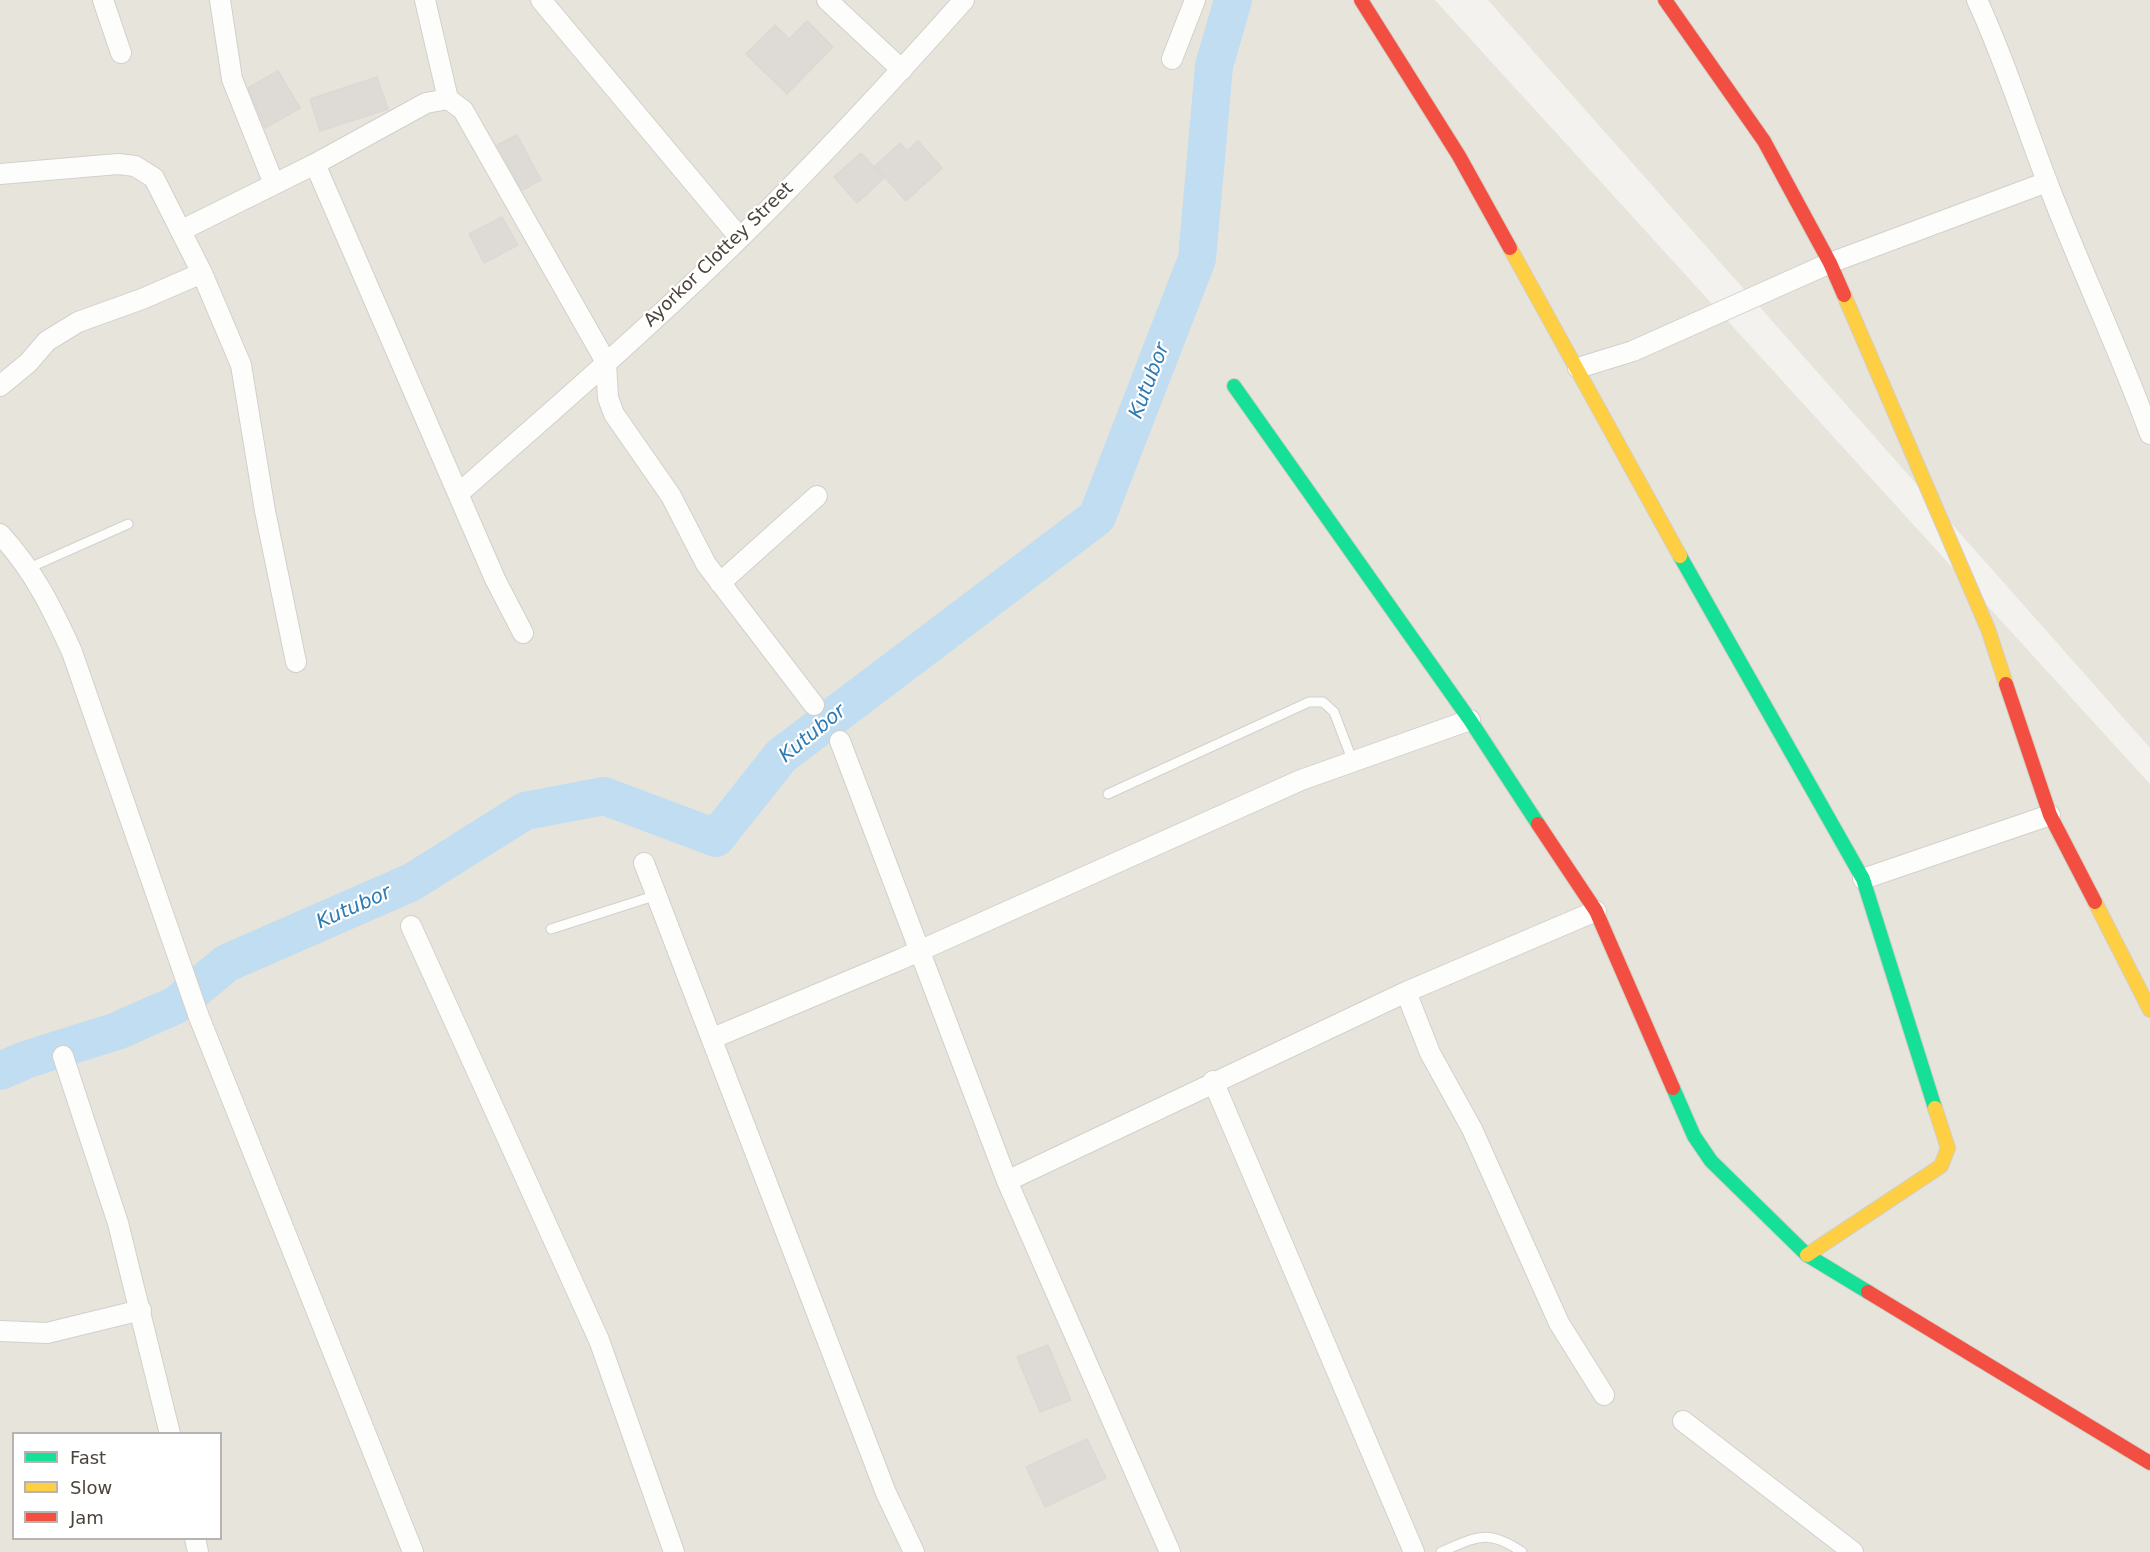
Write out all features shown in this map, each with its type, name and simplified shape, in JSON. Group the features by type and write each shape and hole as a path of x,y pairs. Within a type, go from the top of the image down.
{"street":[{"path":"103,0 121,53"},
{"path":"220,0 232,79 274,184"},
{"path":"425,0 448,99 463,110 606,362 608,398 614,414 671,496 692,541 720,583 814,705"},
{"path":"541,0 740,238"},
{"path":"827,0 902,70"},
{"name":"Ayorkor Clottey Street","path":"458,494 740,238 902,70 964,0"},
{"path":"1172,59 1195,0"},
{"path":"1360,0 1459,156 1749,681 1863,879 1948,1148 1941,1167 1807,1255"},
{"path":"1665,0 1764,141 1830,263 1988,629 2050,815 2150,1010"},
{"path":"1977,0 1998,46 2047,182 2131,382 2150,434"},
{"path":"182,231 315,164 426,103 448,99"},
{"path":"0,174 118,164 135,166 154,178 202,273 242,365 265,511 296,662"},
{"path":"315,164 495,579 524,633"},
{"path":"1578,368 1633,351 1830,263 2047,182"},
{"path":"0,386 28,363 47,341 78,322 142,299 202,273"},
{"path":"1234,386 1470,720 1596,911 1694,1136 1711,1161 1807,1255 2150,1463"},
{"path":"720,583 817,496"},
{"path":"0,534 29,568 47,598 72,652 199,1017 413,1552"},
{"path":"713,1038 1301,780 1470,720"},
{"path":"840,741 1007,1181 1170,1552"},
{"path":"1863,879 2050,815"},
{"path":"644,863 882,1482 914,1552"},
{"path":"1007,1181 1213,1081 1406,992 1596,911"},
{"path":"411,926 599,1340 674,1552"},
{"path":"1406,992 1430,1053 1472,1129 1559,1323 1604,1395"},
{"path":"63,1056 112,1204 141,1310 170,1432"},
{"path":"1213,1081 1414,1552"},
{"path":"0,1332 47,1333 141,1310"},
{"path":"1683,1421 1853,1552"}],"lane":[{"path":"29,568 128,524"},
{"path":"1108,794 1309,702 1323,702 1334,712 1353,762"},
{"path":"551,929 657,895"},
{"path":"1441,1552 1480,1536 1494,1536 1522,1552"}],"shaded area":[{"path":"0,0 1435,0 2150,784 2150,1552 0,1552"},
{"path":"1488,0 2150,0 2150,748"}],"building":[{"path":"807,21 833,47 787,94 746,54 775,25 789,39"},
{"path":"278,71 300,108 265,128 248,88"},
{"path":"377,77 388,109 320,131 310,99"},
{"path":"517,135 541,180 522,190 497,145"},
{"path":"918,141 942,168 906,201 875,166 900,143 907,151"},
{"path":"861,153 884,178 857,203 834,177"},
{"path":"502,217 518,245 484,263 469,234"},
{"path":"1048,1345 1071,1400 1040,1412 1017,1357"},
{"path":"1087,1439 1106,1478 1045,1507 1026,1467"}],"waterway":[{"name":"Kutubor","path":"0,1071 28,1059 117,1031 176,1005 227,963 412,882 525,811 604,796 716,838 781,756 1097,517 1197,259 1214,66 1233,0"}],"traffic: fast":[{"path":"1234,386 1470,720 1538,824"},
{"path":"1680,556 1863,879 1935,1108"},
{"path":"1673,1088 1694,1136 1711,1161 1807,1255 1868,1292"}],"traffic: slow":[{"path":"1510,248 1680,556"},
{"path":"1844,295 1988,629 2006,684"},
{"path":"2095,902 2150,1010"},
{"path":"1807,1255 1941,1166 1948,1148 1935,1108"}],"traffic: jam":[{"path":"1361,0 1459,156 1510,248"},
{"path":"1665,0 1764,141 1830,263 1844,295"},
{"path":"2006,684 2050,815 2095,902"},
{"path":"1538,824 1596,911 1673,1088"},
{"path":"1868,1292 2150,1463"}]}
